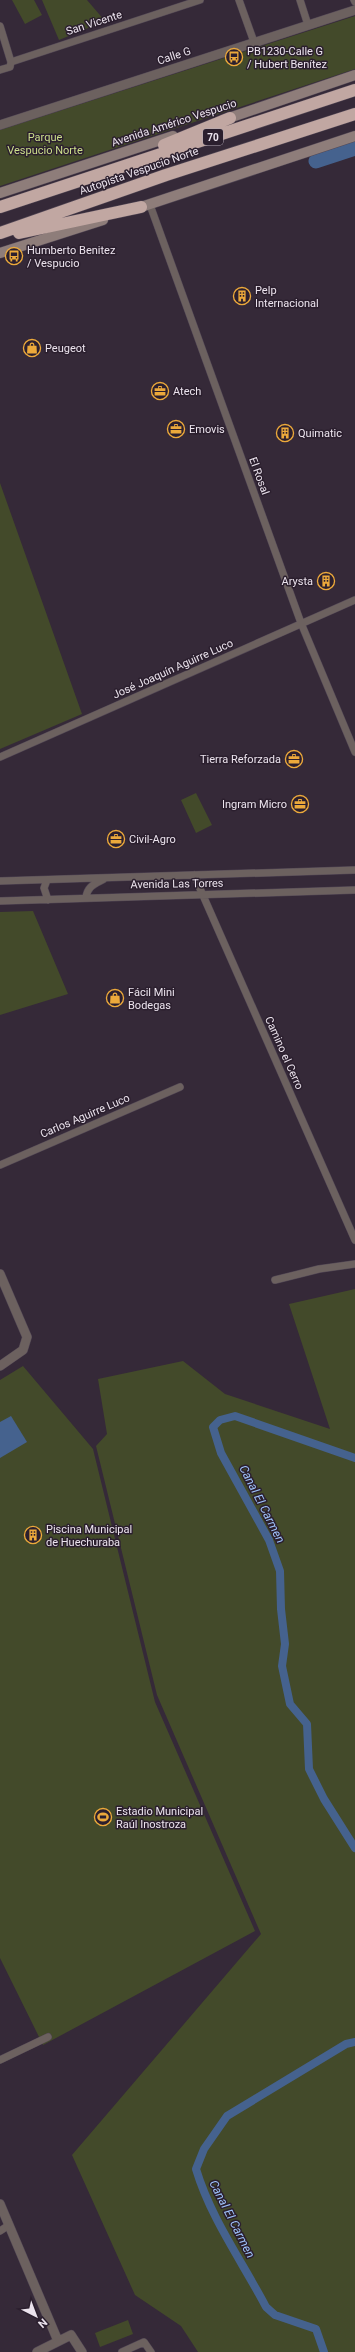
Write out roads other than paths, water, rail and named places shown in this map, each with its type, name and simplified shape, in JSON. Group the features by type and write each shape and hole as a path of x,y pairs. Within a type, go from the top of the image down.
{"highway":[{"name":"Autopista Vespucio Norte","path":"0,207 355,90"},
{"name":"Autopista Vespucio Norte","path":"0,233 166,175 355,114"},
{"path":"71,184 230,118"},
{"path":"0,237 146,206"}],"main road":[{"name":"Avenida Américo Vespucio","path":"0,193 230,118 355,75"},
{"path":"0,253 355,136"}],"street":[{"name":"San Vicente","path":"0,70 10,67 12,62 200,0"},
{"path":"238,0 254,42"},
{"path":"300,0 308,25"},
{"name":"Calle G","path":"0,125 355,10"},
{"path":"0,26 12,62"},
{"name":"El Rosal","path":"146,206 300,623 355,752"},
{"name":"José Joaquín Aguirre Luco","path":"0,757 300,623 355,600"},
{"name":"Avenida Las Torres","path":"0,880 47,880 355,870"},
{"name":"Camino el Cerro","path":"194,875 355,1240"},
{"path":"86,898 87,891 90,886 110,877"},
{"path":"47,880 44,888 48,900"},
{"name":"Avenida Las Torres","path":"0,901 355,890"},
{"name":"Carlos Aguirre Luco","path":"0,1165 180,1087"},
{"path":"275,1280 319,1269 355,1264"},
{"path":"0,1274 27,1337 27,1344 18,1354 0,1366"},
{"path":"0,2060 48,2037"},
{"path":"0,2204 58,2341"},
{"path":"0,2231 9,2225"},
{"path":"37,2352 71,2335 82,2352"},
{"path":"122,2352 144,2342 151,2352"}],"water":[{"path":"11,1416 27,1442 0,1458 0,1422"}],"waterway":[{"path":"316,161 355,148"},
{"name":"Canal El Carmen","path":"355,1458 235,1416 220,1420 213,1427 221,1453 269,1540 280,1571 281,1609 285,1644 282,1666 290,1704 307,1724 309,1769 324,1799 355,1848"},
{"name":"Canal El Carmen","path":"324,2352 316,2329 275,2315 266,2307 218,2223 202,2187 196,2169 204,2149 227,2116 346,2044 355,2042"}],"place":[{"name":"PB1230-Calle G / Hubert Benítez","path":"234,57"},
{"name":"Humberto Benitez / Vespucio","path":"14,256"},
{"name":"Pelp Internacional","path":"242,296"},
{"name":"Peugeot","path":"32,348"},
{"name":"Atech","path":"160,391"},
{"name":"Emovis","path":"176,429"},
{"name":"Quimatic","path":"285,433"},
{"name":"Arysta","path":"326,581"},
{"name":"Tierra Reforzada","path":"294,759"},
{"name":"Ingram Micro","path":"300,804"},
{"name":"Civil-Agro","path":"116,839"},
{"name":"Fácil Mini Bodegas","path":"115,998"},
{"name":"Piscina Municipal de Huechuraba","path":"33,1535"},
{"name":"Estadio Municipal Raúl Inostroza","path":"103,1817"}],"park label":[{"name":"Parque Vespucio Norte","path":"45,143"}]}
